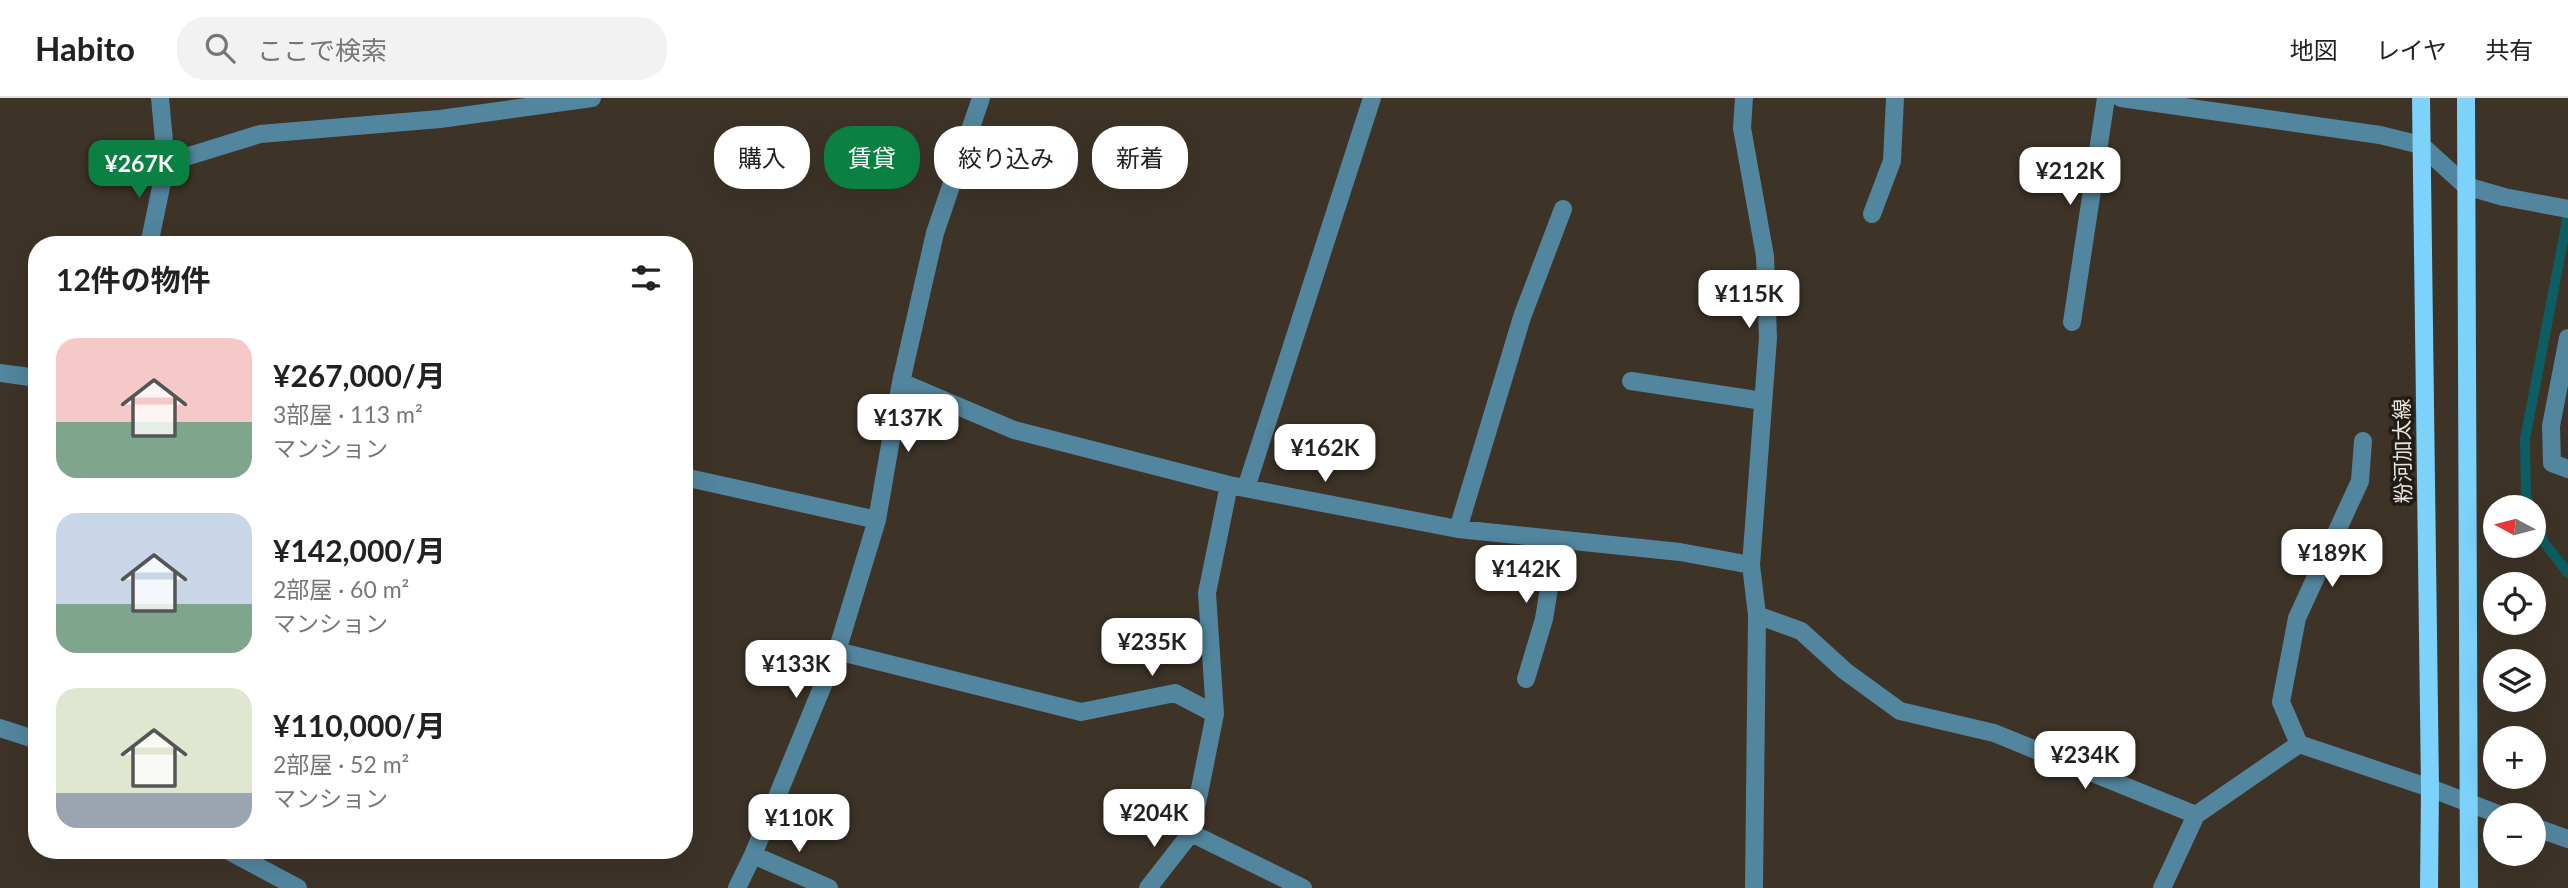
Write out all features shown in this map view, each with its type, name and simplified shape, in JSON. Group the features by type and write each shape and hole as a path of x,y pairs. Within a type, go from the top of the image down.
{"main road":[{"name":"粉河加太線","path":"2421,98 2429,888"},
{"path":"2466,98 2469,888"}],"street":[{"path":"151,236 166,163 160,98"},
{"path":"166,163 260,134 440,119 592,98"},
{"path":"737,888 837,651 877,520 901,382 935,233 981,98"},
{"path":"1147,888 1191,833 1215,713 1208,593 1237,487 1372,98"},
{"path":"1744,98 1742,128 1765,256 1768,338 1751,565 1757,615 1754,888"},
{"path":"1872,214 1892,161 1895,98"},
{"path":"2072,322 2106,98"},
{"path":"2121,98 2379,135 2421,145 2466,186 2568,209"},
{"path":"1458,529 1522,317 1563,209"},
{"path":"2568,338 2552,426 2552,463 2568,469"},
{"path":"0,373 28,377"},
{"path":"1630,381 1763,401"},
{"path":"901,382 1014,430 1237,487 1458,529 1680,552 1751,565"},
{"path":"2363,441 2360,481 2297,618 2281,702 2299,744 2483,808"},
{"path":"693,479 877,520"},
{"path":"1527,679 1544,619 1557,539"},
{"path":"1757,615 1801,631 1845,671 1900,711 1994,733 2196,815"},
{"path":"837,651 1081,712 1175,693 1215,713"},
{"path":"0,727 28,737"},
{"path":"2162,888 2196,815 2299,744"},
{"path":"2546,831 2568,839"},
{"path":"1191,833 1303,888"},
{"path":"753,855 829,888"},
{"path":"245,859 298,888"}],"waterway":[{"path":"2526,495 2525,439 2568,215"},
{"path":"2546,545 2568,573"}]}
